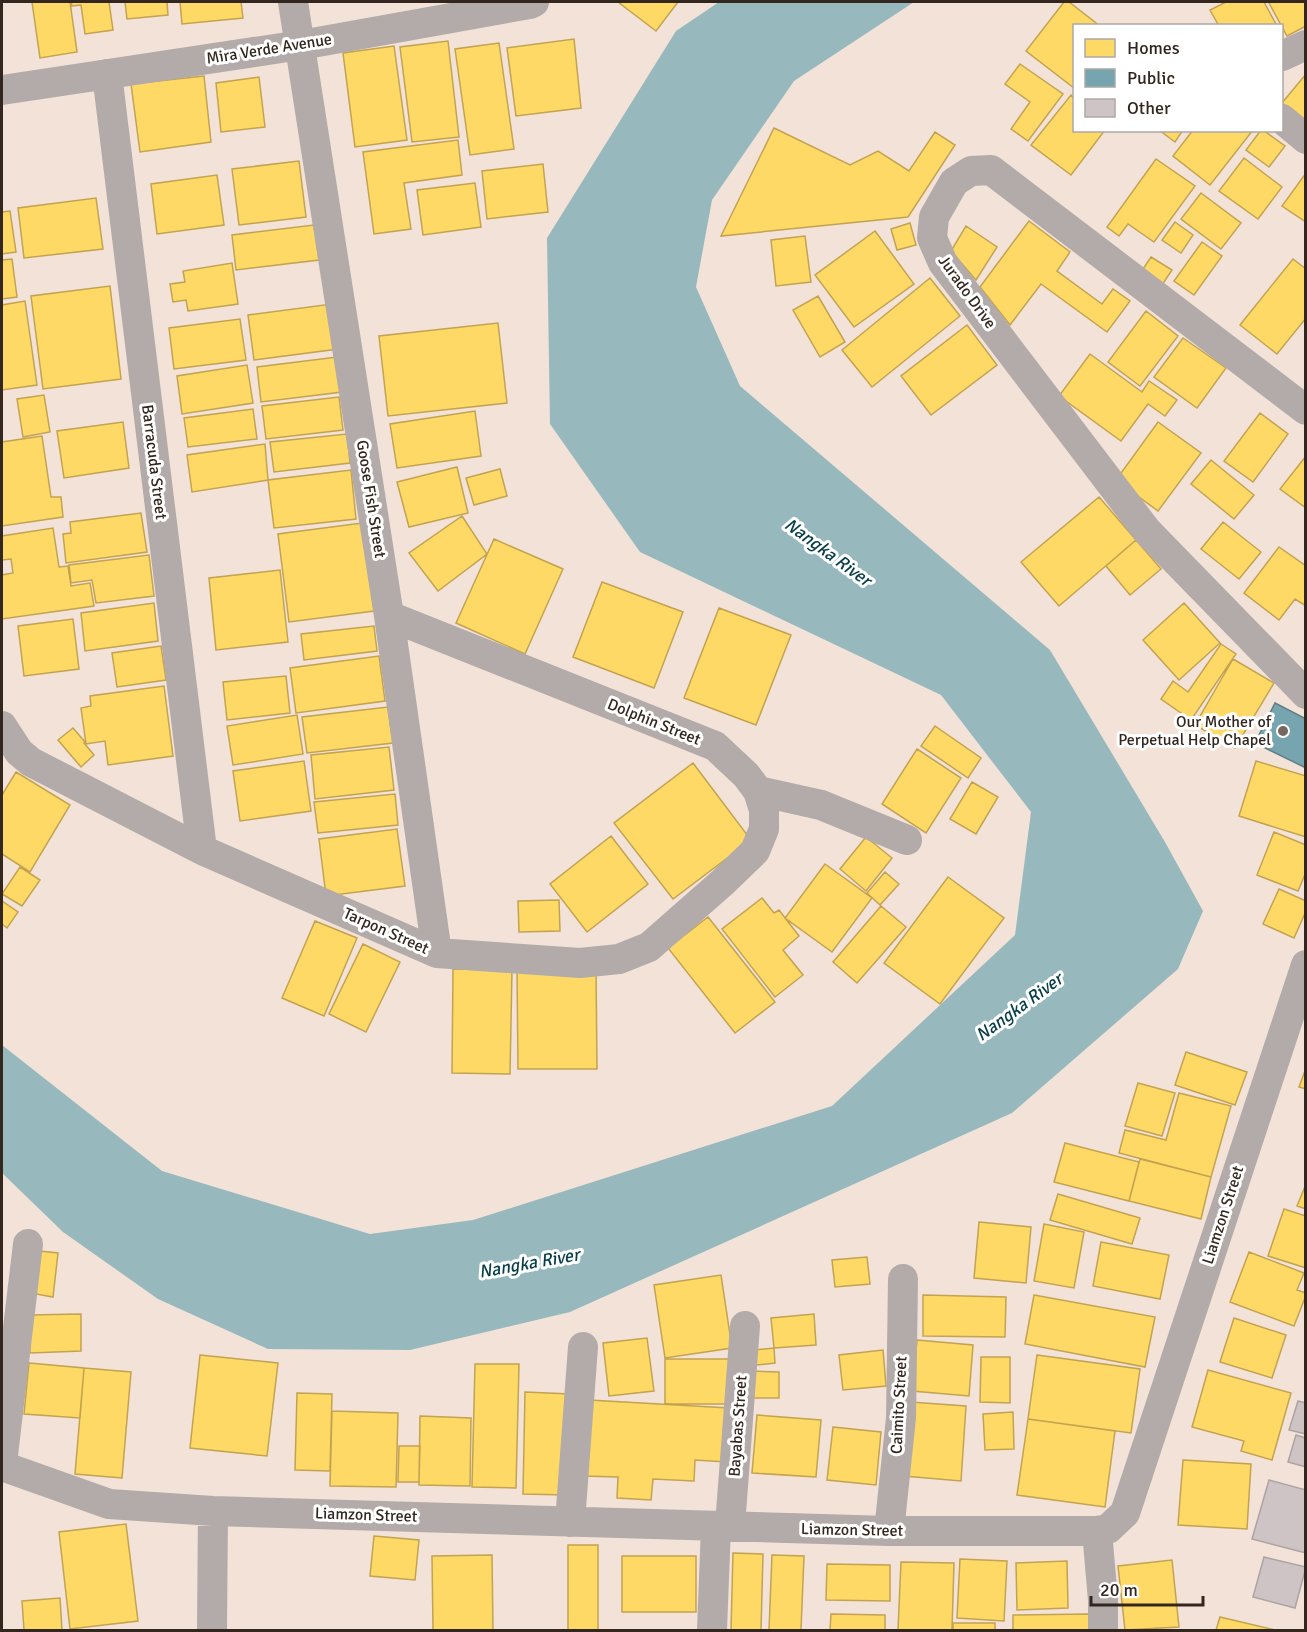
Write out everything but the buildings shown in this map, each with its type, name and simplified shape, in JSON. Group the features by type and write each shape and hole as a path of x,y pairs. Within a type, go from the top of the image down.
{"street":[{"name":"Goose Fish Street","path":"294,2 389,616 437,953"},
{"name":"Mira Verde Avenue","path":"2,90 301,45 534,2"},
{"path":"1283,55 1305,45"},
{"name":"Barracuda Street","path":"107,74 202,850"},
{"path":"1283,121 1305,139"},
{"name":"Jurado Drive","path":"1305,410 990,170 970,171 954,182 934,217 932,238 943,263 1147,531 1305,694"},
{"name":"Dolphin Street","path":"389,616 715,746 746,775 758,791"},
{"name":"Tarpon Street","path":"2,726 19,752 32,762 202,850 437,953 580,963 619,959 649,947 755,851 764,829 764,810 758,791"},
{"path":"758,791 821,805 907,840"},
{"name":"Liamzon Street","path":"2,1465 109,1504 213,1511 889,1531 1096,1531 1108,1529 1125,1513 1305,965"},
{"path":"2,1465 28,1244"},
{"name":"Caimito Street","path":"889,1531 902,1418 903,1278"},
{"name":"Bayabas Street","path":"712,1630 745,1326"},
{"path":"570,1522 583,1347"},
{"path":"212,1630 213,1511"},
{"path":"1096,1531 1103,1600 1103,1630"}],"water":[{"name":"Nangka River","path":"719,2 914,2 794,81 712,200 696,287 740,386 1050,650 1165,842 1203,911 1178,969 1012,1113 570,1312 410,1350 268,1349 158,1299 63,1232 2,1173 2,1045 162,1171 370,1234 473,1220 832,1106 1015,935 1031,812 941,695 640,552 550,424 547,238 676,31"}],"place":[{"name":"Our Mother of Perpetual Help Chapel","path":"1283,731"}]}
